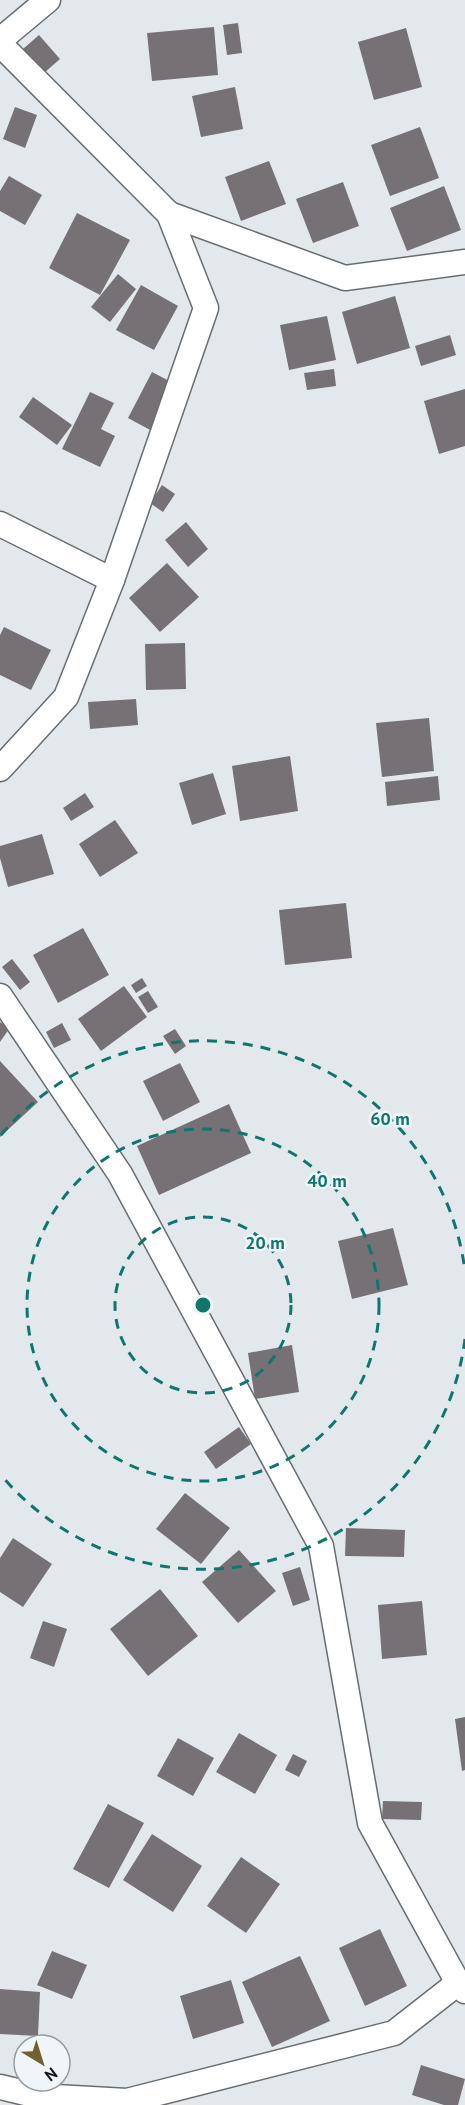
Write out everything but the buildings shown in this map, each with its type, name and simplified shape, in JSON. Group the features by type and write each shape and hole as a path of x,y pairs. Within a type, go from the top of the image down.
{"street":[{"path":"0,770 66,697 112,580 206,308 169,214 0,42 48,0"},
{"path":"169,214 345,278 465,262"},
{"path":"0,524 112,580"},
{"path":"0,996 120,1174 321,1546 370,1823 461,1987 394,2033 127,2101 38,2096 0,2087"}]}
